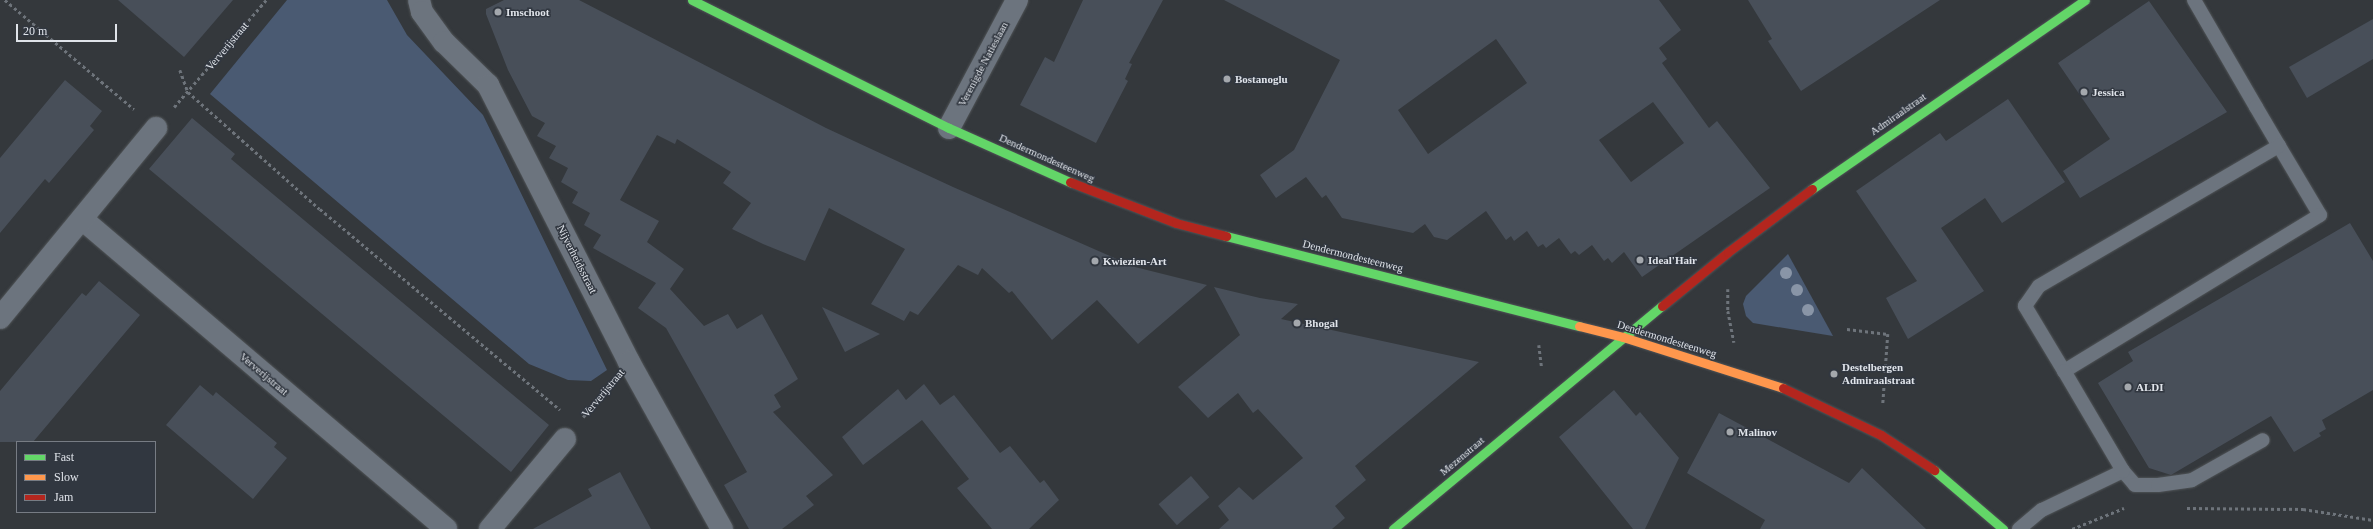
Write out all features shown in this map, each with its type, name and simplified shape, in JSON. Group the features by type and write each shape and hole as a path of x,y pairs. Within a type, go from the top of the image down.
{"main road":[{"name":"Dendermondesteenweg","path":"692,0 949,128 1066,181 1176,223 1623,337 1773,384 1819,404 1880,435 1936,472 2003,529"},
{"name":"Admiraalstraat","path":"1623,337 1728,252 1827,178 2085,0"},
{"name":"Mezenstraat","path":"1393,529 1623,337"}],"street":[{"name":"Nijverheidsstraat","path":"419,0 422,12 444,42 488,86 629,362 721,529"},
{"name":"Verenigde Natieslaan","path":"949,128 1018,0"},
{"path":"0,318 156,128"},
{"name":"Ververijstraat","path":"82,219 446,529"},
{"path":"490,529 565,439"}],"lane":[{"path":"2064,371 2320,216 2194,0"},
{"path":"2263,440 2192,480 2158,485 2135,485 2122,471 2025,306 2039,286 2279,146"},
{"path":"2019,529 2042,510 2122,471"}],"path":[{"path":"4,0 156,128"},
{"name":"Ververijstraat","path":"188,92 266,0"},
{"path":"180,70 188,92 320,209 565,414"},
{"path":"1728,252 1728,311 1740,374"},
{"path":"1536,315 1545,401"},
{"path":"1847,329 1888,334 1880,435"},
{"name":"Ververijstraat","path":"582,419 629,362"},
{"path":"2072,529 2125,507"},
{"path":"2179,508 2303,509 2373,520"}],"shaded area":[{"path":"287,0 387,0 407,35 483,115 607,370 591,381 568,380 529,364 210,94"},
{"path":"1788,254 1833,336 1753,323 1746,316 1743,304 1746,296"}],"building":[{"path":"118,0 233,0 184,57"},
{"path":"504,0 579,0 826,128 953,187 1135,267 1207,285 1138,344 1097,300 1052,340 1012,291 1009,293 982,268 978,275 958,265 918,315 910,311 904,321 871,304 905,249 829,208 805,261 763,244 732,229 751,203 723,183 731,172 677,139 675,144 657,135 620,200 659,221 647,242 684,269 670,289 704,326 728,314 737,329 762,314 798,379 774,395 781,407 773,412 833,475 806,496 814,505 782,529 749,529 724,485 747,472 666,328 638,308 656,283 593,248 601,235 584,225 590,213 572,203 578,192 561,182 568,168 549,158 556,146 537,136 545,123 532,116 508,70 486,14 486,9"},
{"path":"1083,0 1163,0 1129,63 1132,64 1125,79 1128,81 1096,143 1020,105 1045,57 1054,62"},
{"path":"1224,0 1659,0 1681,30 1659,48 1667,59 1662,63 1709,128 1717,121 1770,188 1642,277 1624,252 1612,263 1608,258 1604,261 1592,245 1579,255 1575,251 1571,254 1559,238 1546,248 1543,244 1538,247 1527,231 1514,241 1511,236 1506,240 1486,211 1447,240 1434,237 1425,224 1413,233 1342,218 1326,195 1322,198 1306,177 1276,198 1260,175 1294,150 1340,60","holes":["1496,39 1527,83 1428,154 1398,110","1653,102 1684,143 1631,182 1599,140"]},
{"path":"1748,0 1940,0 1801,91 1768,41 1772,39"},
{"path":"2149,1 2227,112 2080,198 2063,171 2110,139 2058,63"},
{"path":"2373,19 2373,59 2307,98 2289,67"},
{"path":"65,80 102,111 90,126 94,130 49,183 45,179 0,233 0,158"},
{"path":"2008,99 2065,182 2002,223 1985,198 1941,228 1984,291 1908,339 1886,298 1917,281 1856,191 1940,133 1946,141"},
{"path":"192,118 235,154 231,159 549,425 511,472 149,169"},
{"path":"2350,223 2373,261 2373,390 2322,420 2326,429 2319,433 2321,436 2294,452 2271,416 2171,475 2149,468 2098,383 2133,361 2128,352"},
{"path":"99,281 140,315 34,441 0,442 0,391 82,293 86,296"},
{"path":"1214,287 1260,298 1298,304 1281,319 1479,362 1355,466 1366,480 1335,506 1345,518 1332,529 1219,529 1229,520 1218,506 1239,487 1253,500 1303,458 1258,409 1253,413 1238,393 1208,418 1178,387 1240,335"},
{"path":"822,307 880,334 845,352"},
{"path":"924,384 940,405 954,395 1000,453 1010,446 1040,483 1044,480 1059,500 1029,529 992,529 957,488 969,479 922,420 863,465 842,437 898,389 906,400"},
{"path":"200,385 213,396 216,392 277,443 274,447 287,458 253,499 166,425"},
{"path":"1614,390 1636,416 1640,412 1679,458 1645,529 1633,529 1559,437"},
{"path":"1719,413 1849,483 1862,468 1926,529 1760,529 1765,520 1687,473"},
{"path":"620,472 651,529 533,529 592,496 588,489"},
{"path":"1191,476 1209,497 1177,525 1159,504"}],"traffic: fast":[{"path":"692,0 949,128 1070,182"},
{"path":"1812,189 2085,0"},
{"path":"1226,236 1579,326"},
{"path":"1393,529 1662,306"},
{"path":"1934,470 2003,529"}],"traffic: slow":[{"path":"1579,326 1623,337 1783,388"}],"traffic: jam":[{"path":"1070,182 1176,223 1226,236"},
{"path":"1662,306 1728,252 1812,189"},
{"path":"1783,388 1881,435 1934,470"}],"place":[{"name":"Imschoot","path":"498,12"},
{"name":"Bostanoglu","path":"1227,79"},
{"name":"Jessica","path":"2084,92"},
{"name":"Ideal'Hair","path":"1640,260"},
{"name":"Kwiezien-Art","path":"1095,261"},
{"name":"Bhogal","path":"1297,323"},
{"name":"Destelbergen Admiraalstraat","path":"1834,374"},
{"name":"ALDI","path":"2128,387"},
{"name":"Malinov","path":"1730,432"}]}
